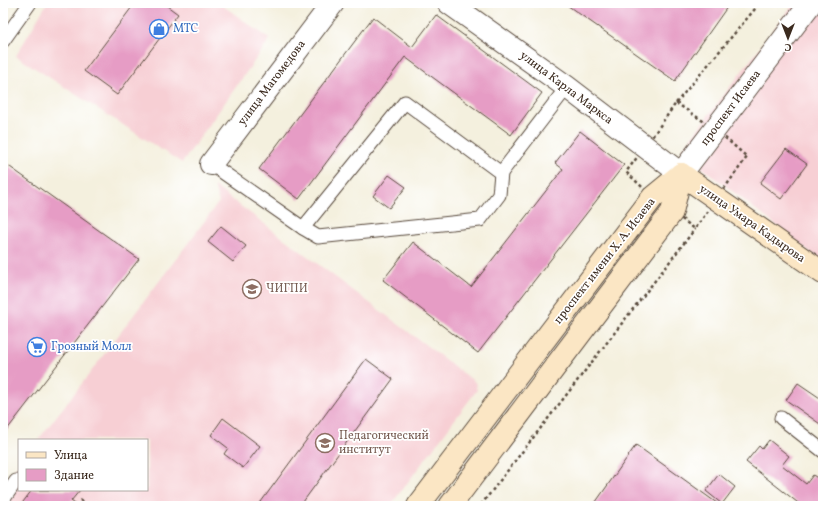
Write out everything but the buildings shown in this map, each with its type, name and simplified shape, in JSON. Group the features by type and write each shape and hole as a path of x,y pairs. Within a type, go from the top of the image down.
{"main road":[{"name":"улица Умара Кадырова","path":"681,174 823,273"},
{"name":"проспект имени Х. А. Исаева","path":"418,506 653,197 681,174"},
{"name":"проспект имени Х. А. Исаева","path":"450,506 672,212 681,174"}],"street":[{"name":"улица Магомедова","path":"211,164 333,3"},
{"name":"улица Карла Маркса","path":"449,3 567,87 681,174"},
{"name":"проспект Исаева","path":"681,174 811,3"}],"lane":[{"path":"3,41 30,3"},
{"path":"211,164 318,237 480,220 499,195 501,173 567,87"},
{"path":"303,228 405,102 501,173"},
{"path":"781,418 823,451"},
{"path":"3,500 16,481"}],"path":[{"path":"676,103 760,3"},
{"path":"480,506 695,229"},
{"path":"80,500 88,506"}],"shaded area":[{"path":"47,3 219,3 270,39 182,163 16,56"},
{"path":"794,3 823,3 823,262 681,151"},
{"name":"ЧИГПИ","path":"214,186 475,382 477,390 390,506 3,506 3,484 18,464 18,491 148,491 148,439 39,439 219,202"}],"place":[{"name":"МТС","path":"159,29"},
{"name":"ЧИГПИ","path":"252,289"},
{"name":"Грозный Молл","path":"37,347"},
{"name":"Педагогический институт","path":"325,443"}]}
